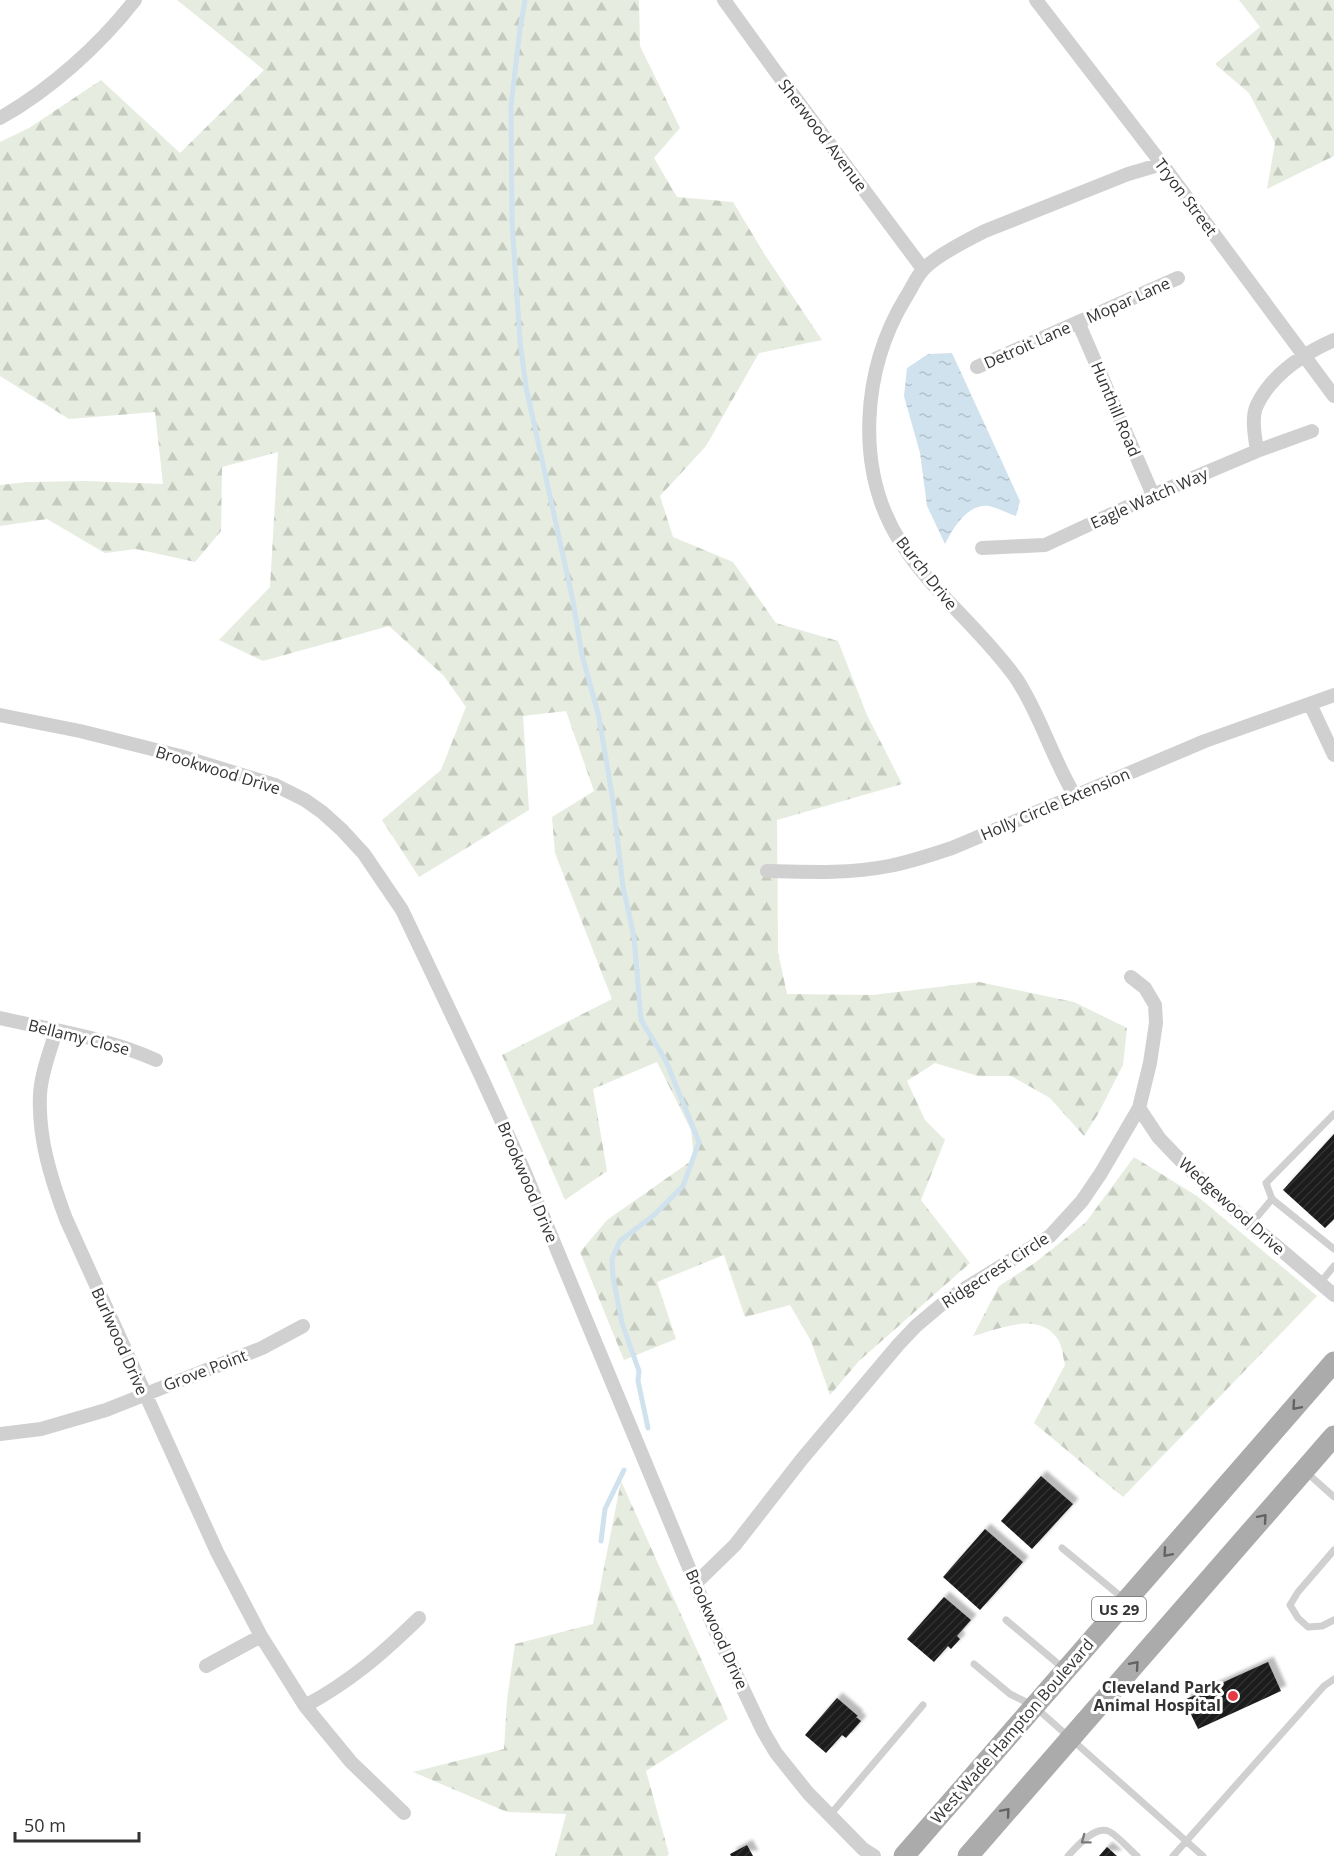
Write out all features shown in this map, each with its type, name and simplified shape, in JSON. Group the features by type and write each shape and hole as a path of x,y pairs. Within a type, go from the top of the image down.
{"main road":[{"name":"West Wade Hampton Boulevard","path":"903,1856 1334,1362"},
{"name":"US 29","path":"968,1856 1334,1436"}],"street":[{"path":"0,118 34,97 87,53 135,0"},
{"name":"Sherwood Avenue","path":"724,0 923,269"},
{"name":"Tryon Street","path":"1036,0 1162,164 1334,396"},
{"name":"Burch Drive","path":"1075,796 1062,774 1017,679 909,556 890,525 872,469 869,433 873,380 888,331 923,269 963,241 985,231 1128,174 1162,164"},
{"name":"Mopar Lane","path":"1078,322 1178,279"},
{"name":"Detroit Lane","path":"976,367 1078,322"},
{"name":"Hunthill Road","path":"1078,322 1153,495"},
{"path":"1257,451 1254,434 1256,406 1278,375 1304,356 1334,340"},
{"name":"Eagle Watch Way","path":"982,549 1045,545 1153,495 1257,451 1312,431"},
{"name":"Holly Circle Extension","path":"767,871 815,873 858,870 909,861 952,848 1205,741 1334,695"},
{"path":"1310,704 1334,755"},
{"name":"Brookwood Drive","path":"0,715 80,731 169,753 275,785 305,800 322,812 364,854 402,910 523,1168 714,1628 763,1731 794,1778 873,1856"},
{"name":"Ridgecrest Circle","path":"696,1583 735,1545 809,1450 916,1326 948,1299 1050,1236 1065,1222 1101,1173 1139,1108 1150,1063 1156,1023 1155,1005 1145,988 1131,977"},
{"name":"Bellamy Close","path":"0,1018 138,1052 156,1060"},
{"name":"Burlwood Drive","path":"56,1031 40,1094 41,1126 47,1161 66,1219 217,1552 261,1635 305,1706 351,1762 404,1813"},
{"name":"Wedgewood Drive","path":"1139,1108 1159,1138 1174,1154 1334,1295"},
{"name":"Grove Point","path":"0,1434 41,1429 106,1410 252,1352 303,1326"},
{"path":"305,1706 353,1677 377,1658 419,1618"},
{"path":"206,1666 261,1635"}],"lane":[{"path":"1334,1114 1266,1183 1272,1199 1334,1250"},
{"path":"1251,1224 1272,1199"},
{"path":"1320,1283 1334,1266"},
{"path":"1305,1470 1334,1497"},
{"path":"1062,1548 1126,1601"},
{"path":"1334,1550 1290,1605 1298,1618 1308,1627 1322,1626 1334,1620"},
{"path":"1006,1620 1065,1670"},
{"path":"974,1664 1010,1694 1034,1706 1203,1856"},
{"path":"1173,1856 1324,1686 1334,1679"},
{"path":"830,1815 923,1705"},
{"path":"1068,1856 1077,1846 1099,1830 1109,1831 1137,1856"}],"green space":[{"path":"177,0 639,0 640,46 680,128 654,158 677,197 733,202 765,255 822,340 759,353 706,446 660,496 673,537 733,562 776,623 838,641 867,715 902,784 777,820 778,952 787,994 873,995 979,982 1074,1002 1127,1028 1123,1065 1084,1136 1050,1098 1011,1076 978,1076 935,1063 907,1081 925,1120 945,1140 921,1200 970,1263 859,1361 830,1395 811,1341 790,1305 745,1317 724,1255 657,1282 676,1339 624,1360 580,1252 607,1220 694,1159 691,1130 657,1062 593,1089 607,1171 565,1200 502,1055 612,999 555,853 552,817 594,791 566,711 523,716 529,810 419,877 382,820 441,770 466,707 444,676 389,626 263,661 219,640 270,587 278,452 222,467 221,531 195,562 136,549 105,553 47,519 0,526 0,485 87,481 163,484 155,412 69,419 0,376 0,142 29,128 101,80 180,153 264,70"},
{"path":"1239,0 1334,0 1334,156 1267,189 1275,143 1249,93 1215,64 1260,27"},
{"path":"1134,1157 1197,1196 1317,1296 1123,1497 1034,1423 1065,1365 1057,1338 1049,1330 1039,1325 1028,1324 1006,1326 973,1336 999,1286 1036,1262 1086,1222"},
{"path":"621,1481 728,1719 646,1771 669,1854 667,1856 555,1856 566,1814 507,1812 413,1772 504,1749 507,1700 515,1644 593,1624"}],"water":[{"path":"952,353 1020,501 1016,516 989,506 974,508 957,524 945,544 927,506 920,453 904,396 907,368 928,354"}],"building":[{"path":"1334,1134 1334,1219 1325,1228 1283,1190"},
{"path":"1041,1476 1073,1504 1032,1549 1001,1521"},
{"path":"985,1529 1023,1562 980,1610 943,1577"},
{"path":"944,1597 971,1620 957,1636 960,1639 951,1649 948,1646 934,1662 907,1639"},
{"name":"Cleveland Park Animal Hospital","path":"1268,1662 1281,1691 1198,1729 1184,1700"},
{"path":"837,1698 861,1721 846,1738 842,1735 826,1753 805,1735"},
{"path":"747,1845 753,1856 731,1856 730,1854"},
{"path":"1107,1847 1117,1856 1099,1856"}],"waterway":[{"path":"525,0 511,106 512,222 520,341 526,387 573,601 582,655 599,717 613,801 623,887 634,937 641,1020 666,1061 699,1142 683,1186 654,1215 620,1241 612,1259 622,1323 639,1371 638,1381 648,1428"},
{"path":"601,1541 605,1509 624,1470"}],"place":[{"name":"Cleveland Park Animal Hospital","path":"1233,1696"}]}
